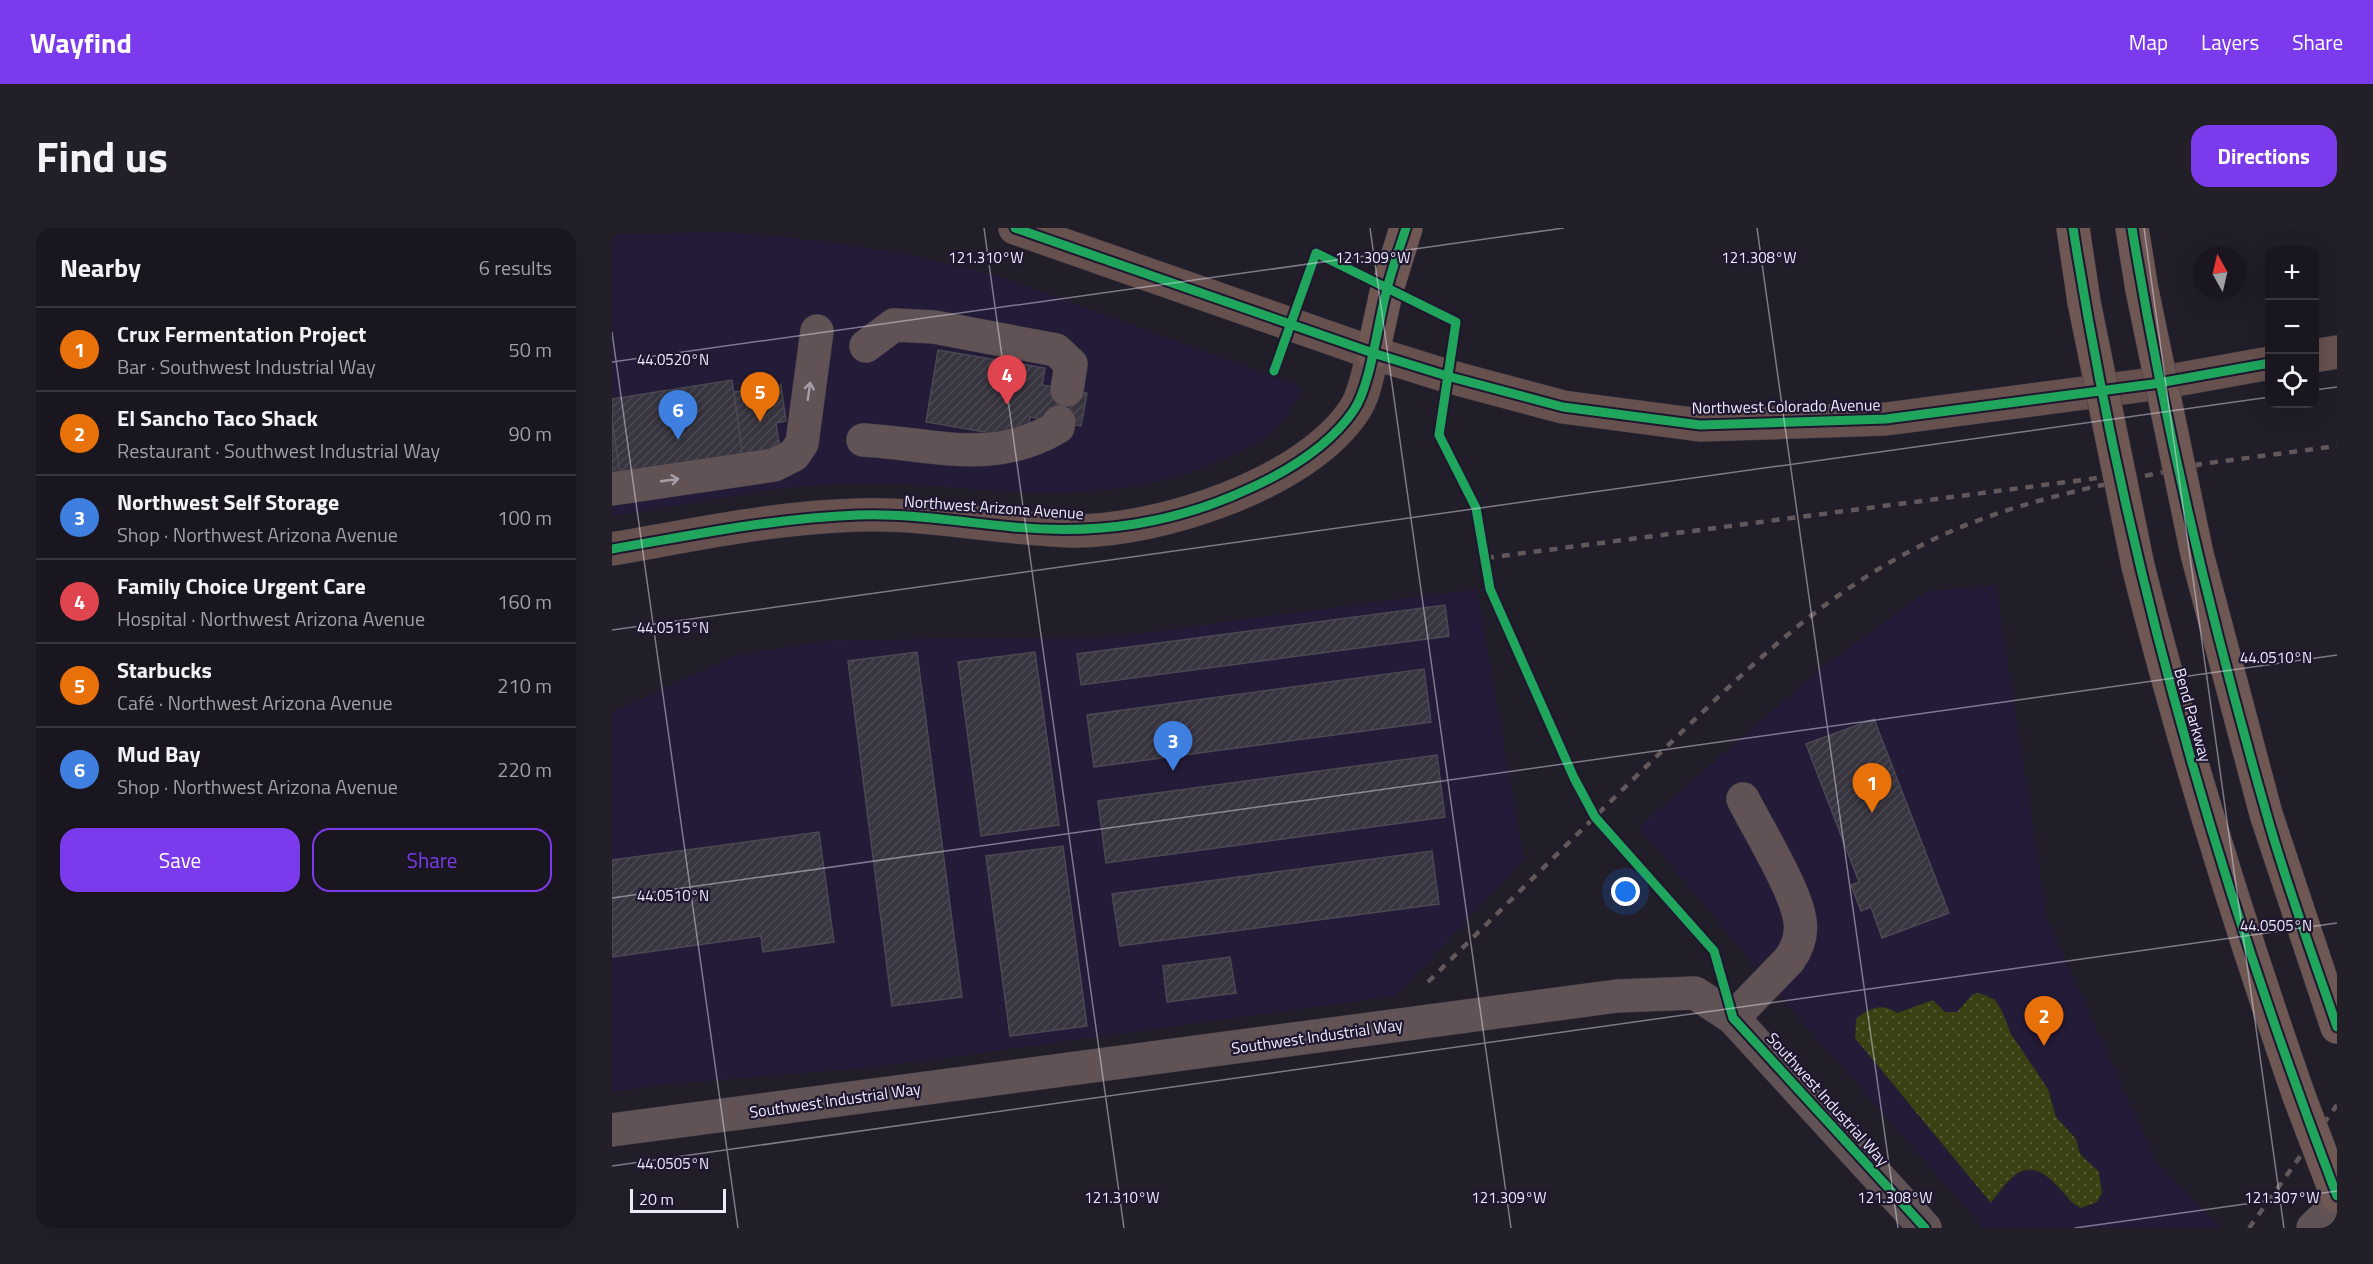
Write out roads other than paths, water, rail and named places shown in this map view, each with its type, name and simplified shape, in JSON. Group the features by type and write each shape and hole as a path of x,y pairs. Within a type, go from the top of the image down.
{"highway":[{"path":"1373,353 1386,293 1406,228"},
{"name":"Bend Parkway","path":"2073,228 2084,302 2138,566 2199,791 2245,942 2337,1196"},
{"path":"2132,228 2142,290 2197,554 2266,814 2337,1027"}],"main road":[{"name":"Northwest Colorado Avenue","path":"1015,228 1373,353 1563,406 1700,425 1886,419 2153,384 2265,364"},
{"path":"2319,355 2337,352"},
{"name":"Northwest Arizona Avenue","path":"612,549 782,519 860,515 904,515 1016,528 1073,531 1130,527 1233,496 1278,475 1311,452 1340,429 1357,407 1373,353"}],"street":[{"path":"866,346 894,325 934,327 1056,350 1071,364 1066,390"},
{"path":"612,489 774,465 794,455 802,443 817,331"},
{"path":"862,440 981,452 1011,448 1042,436 1058,427 1059,422"},
{"path":"1733,1018 1797,949 1800,921 1791,893 1743,799"},
{"name":"Southwest Industrial Way","path":"612,1130 1617,996 1695,993 1733,1018 1925,1228"},
{"path":"2313,1228 2337,1205"}],"railway":[{"path":"2194,465 2337,446"},
{"path":"1428,982 1721,695 1782,640 1846,590 1918,547 1986,517 2058,496 2203,464"},
{"path":"1486,558 2105,477"},
{"path":"2249,1228 2337,1105"}],"place":[{"name":"Family Choice Urgent Care","path":"1007,405"},
{"name":"Starbucks","path":"760,422"},
{"name":"Mud Bay","path":"678,440"},
{"name":"Northwest Self Storage","path":"1173,771"},
{"name":"Crux Fermentation Project","path":"1872,813"},
{"name":"El Sancho Taco Shack","path":"2044,1046"}]}
